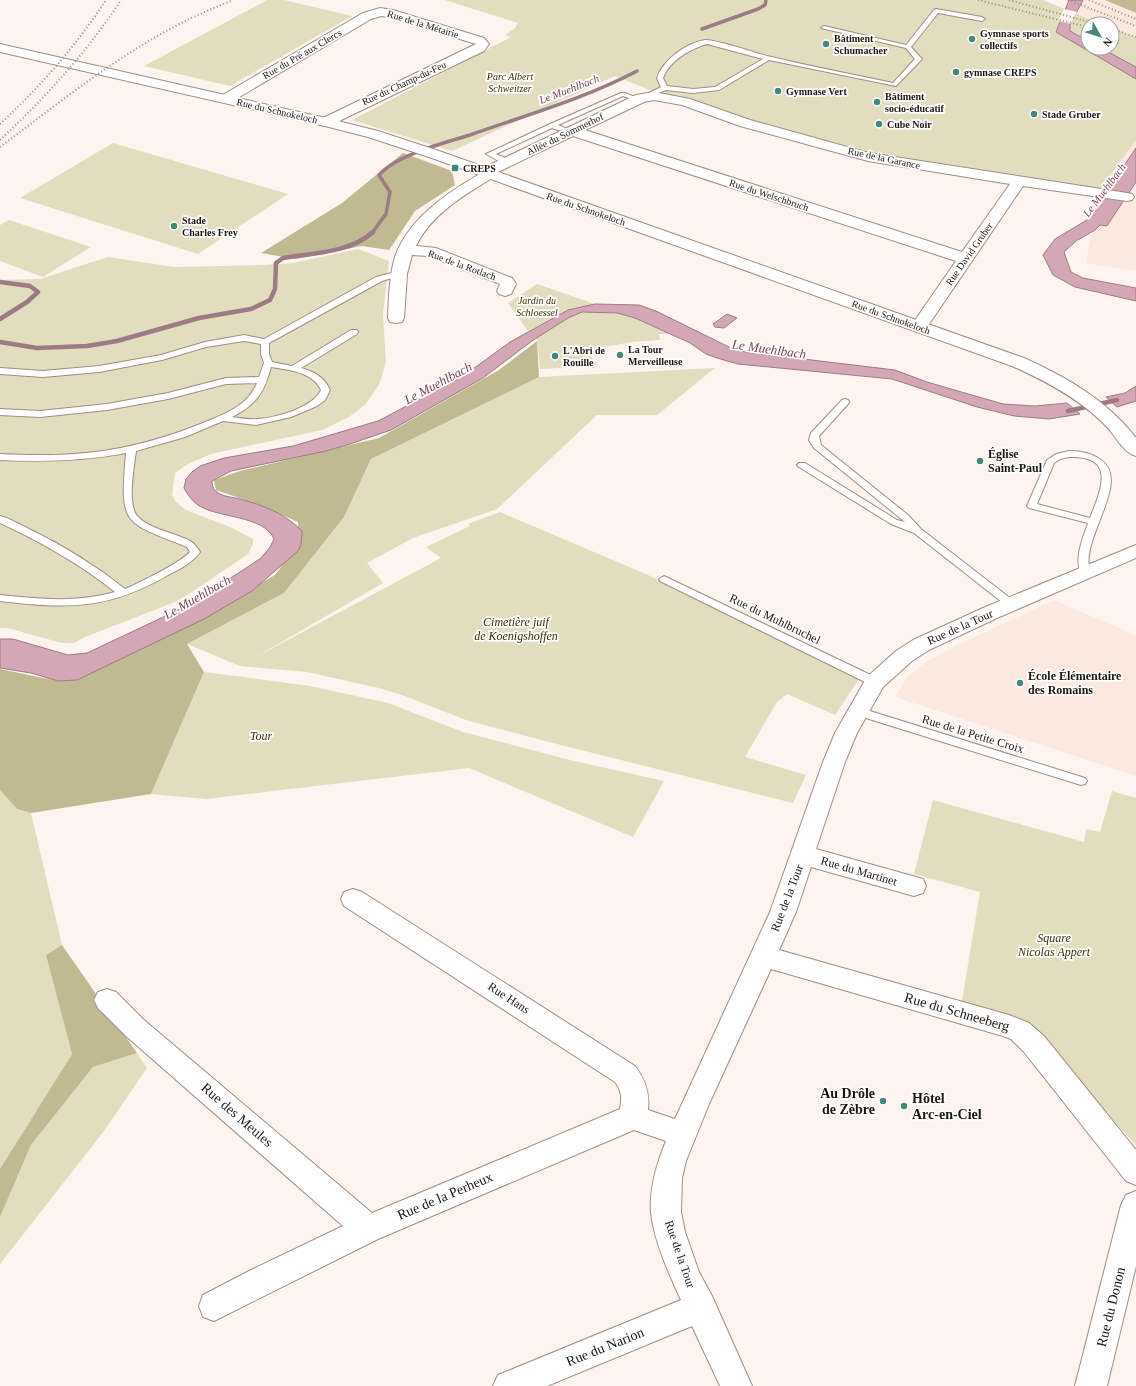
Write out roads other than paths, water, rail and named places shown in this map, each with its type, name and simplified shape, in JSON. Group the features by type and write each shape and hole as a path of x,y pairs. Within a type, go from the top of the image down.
{"street":[{"name":"Rue de la Métairie","path":"380,12 389,13 467,37 487,40"},
{"name":"Rue du Pré aux Clercs","path":"226,99 367,16 380,12"},
{"name":"Rue du Champ-du-Feu","path":"326,122 479,48 487,40"},
{"name":"Rue du Schnokeloch","path":"0,48 326,122 373,134 434,154 919,326 1030,367 1058,381 1090,402 1105,414 1136,450"},
{"name":"Allée du Sommerhof","path":"396,318 399,273 406,250 415,233 432,214 460,192 507,162 641,98"},
{"name":"Rue de la Garance","path":"641,98 665,98 685,102 745,123 868,156 1127,197"},
{"name":"Rue du Welschbruch","path":"571,131 966,259"},
{"name":"Rue David Gruber","path":"919,326 1019,181"},
{"name":"Rue de la Rotlach","path":"406,250 430,251 506,281 508,284 505,291"},
{"name":"Rue de la Tour","path":"736,1386 685,1275 670,1232 666,1212 668,1178 672,1161 682,1134 783,912 834,762 857,712 875,682 904,656 921,645 1011,604 1136,551"},
{"name":"Rue du Martinet","path":"803,855 914,886"},
{"name":"Rue Hans","path":"353,898 625,1074 632,1082 636,1096 633,1117"},
{"name":"Rue du Schneeberg","path":"764,956 1009,1026 1020,1031 1034,1044 1136,1172"},
{"name":"Rue des Meules","path":"107,1000 136,1028 368,1229"},
{"path":"633,1117 682,1134"},
{"name":"Rue de la Perheux","path":"214,1306 260,1281 368,1229 633,1117"},
{"name":"Rue du Donon","path":"1091,1386 1136,1205"},
{"name":"Rue du Narion","path":"509,1386 701,1308"}],"lane":[{"path":"908,47 936,11 982,19"},
{"path":"665,88 660,78 663,69 669,62 700,43 707,42 768,58 894,85 919,59 908,47 824,28"},
{"path":"507,162 490,154 623,94 641,98 665,88 693,91 717,89 768,58"},
{"path":"552,125 571,131"},
{"path":"0,371 43,374 99,369 162,357 205,345 244,338 265,342 379,279 399,273"},
{"path":"294,368 354,332"},
{"path":"0,458 52,460 131,451 176,438 222,418 241,408 256,396 268,364 265,356 265,342"},
{"path":"222,418 240,422 257,422 286,416 307,408 321,399 325,391 323,383 313,376 294,368 268,364"},
{"path":"0,412 40,414 107,407 168,396 226,381 262,380"},
{"path":"845,402 814,435 814,440 817,446 905,517 918,531 1011,604"},
{"path":"0,598 65,604 102,599 139,587 190,558 195,552 191,545 144,525 133,517 128,504 131,451"},
{"path":"1085,572 1082,562 1106,487 1107,478 1097,460 1090,456 1081,454 1067,454 1054,458 1050,462 1032,506 1094,522"},
{"path":"802,465 894,522 918,531"},
{"path":"0,519 30,532 69,553 102,575 123,593"},
{"name":"Rue du Muhlbruchel","path":"664,579 875,682"},
{"name":"Rue de la Petite Croix","path":"857,712 1081,782"}],"waterway":[{"name":"Le Muehlbach","path":"702,29 758,9 765,5 766,0"},
{"name":"Le Muehlbach","path":"372,232 386,214 390,192 379,175 397,161 421,150 555,106 596,90 637,71"},
{"name":"Le Muehlbach","path":"0,342 37,348 87,346 117,341 199,318 251,309 270,300 275,289 276,263 283,258 342,248 364,239 372,232"},
{"name":"Le Muehlbach","path":"0,282 30,286 38,292 27,302 0,319"},
{"name":"Le Muehlbach","path":"1068,411 1117,400"}],"railway":[{"path":"0,124 43,81 70,50 106,0"},
{"path":"0,140 50,91 80,56 121,0"},
{"path":"0,147 83,85 147,42 178,25 233,0"},
{"path":"978,0 1080,25"},
{"path":"1009,0 1080,20"},
{"path":"1068,0 1136,26"},
{"path":"1089,0 1136,19"},
{"path":"1120,32 1136,37"}],"place":[{"name":"Gymnase sports collectifs","path":"972,39"},
{"name":"Bâtiment Schumacher","path":"826,44"},
{"name":"gymnase CREPS","path":"956,72"},
{"name":"Gymnase Vert","path":"778,91"},
{"name":"Bâtiment socio-éducatif","path":"877,102"},
{"name":"Stade Gruber","path":"1034,114"},
{"name":"Cube Noir","path":"879,124"},
{"name":"CREPS","path":"455,168"},
{"name":"Stade Charles Frey","path":"174,226"},
{"name":"La Tour Merveilleuse","path":"620,355"},
{"name":"L'Abri de Rouille","path":"555,356"},
{"name":"Église Saint-Paul","path":"980,461"},
{"name":"École Élémentaire des Romains","path":"1020,683"},
{"name":"Au Drôle de Zèbre","path":"883,1101"},
{"name":"Hôtel Arc-en-Ciel","path":"904,1106"}],"park label":[{"name":"Parc Albert Schweitzer","path":"510,82"},
{"name":"Jardin du Schloessel","path":"537,306"},
{"name":"Cimetière juif de Koenigshoffen","path":"516,629"},
{"name":"Tour","path":"261,736"},
{"name":"Square Nicolas Appert","path":"1054,945"}]}
